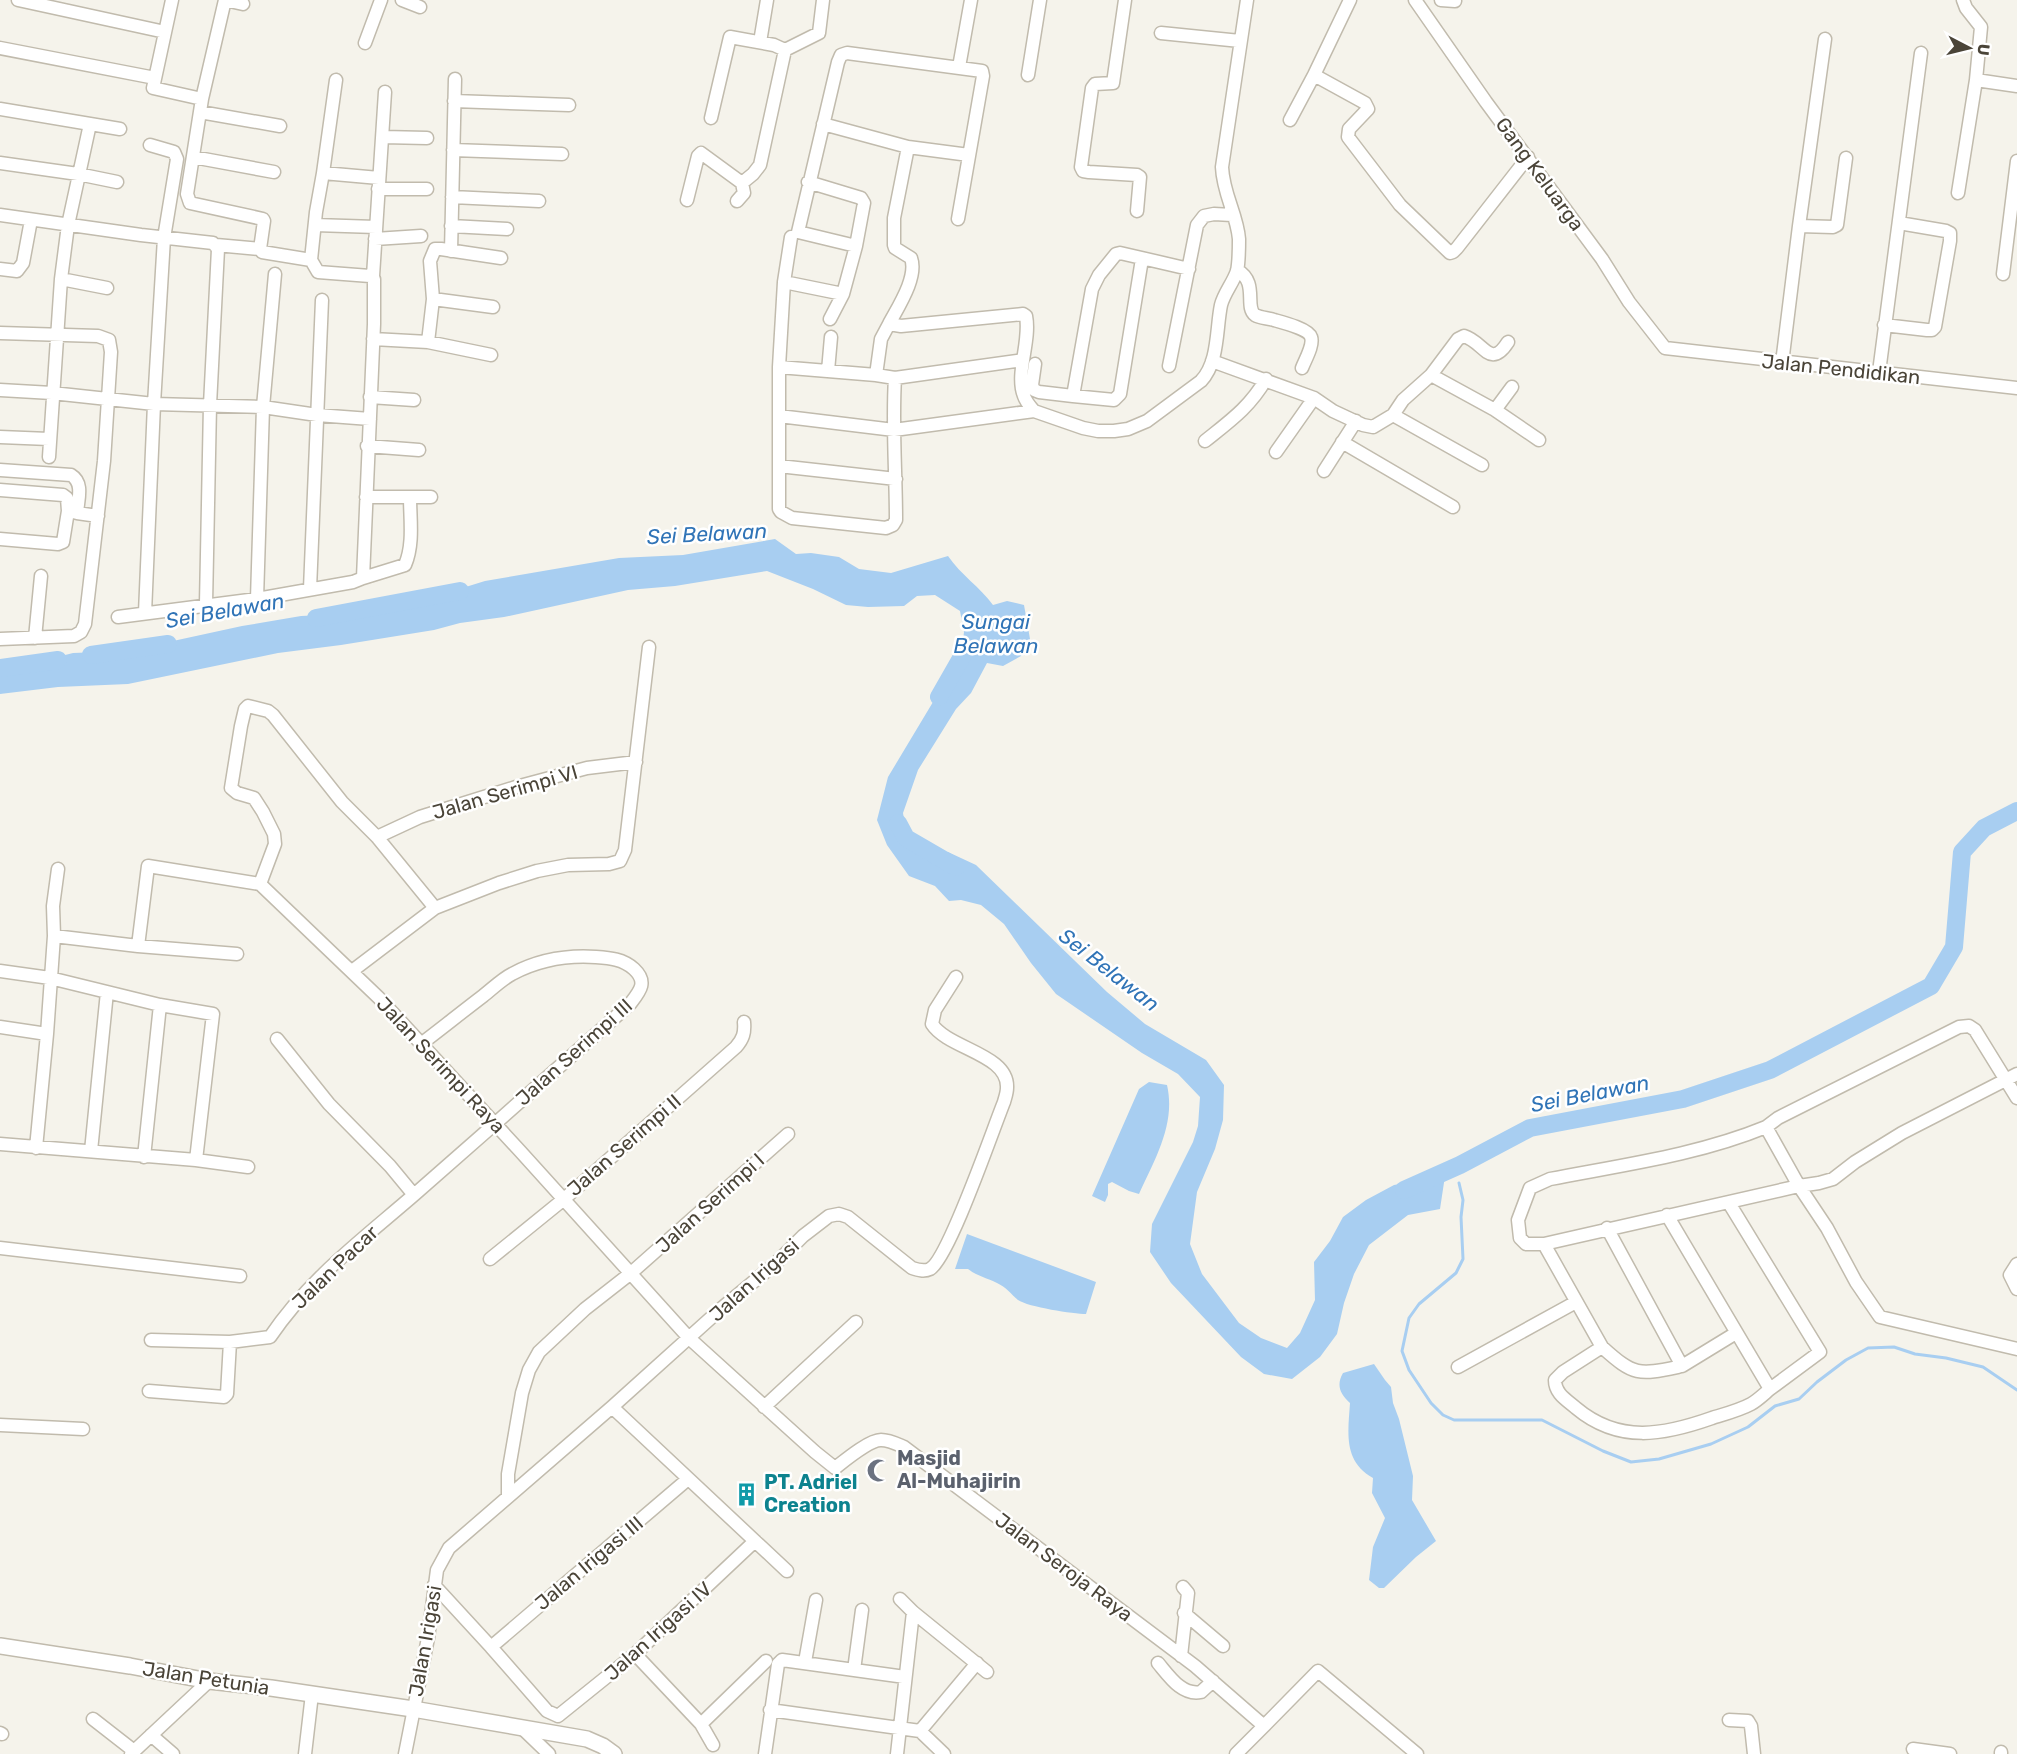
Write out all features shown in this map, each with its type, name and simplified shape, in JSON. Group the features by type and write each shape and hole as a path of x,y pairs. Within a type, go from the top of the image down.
{"street":[{"path":"18,0 165,32"},
{"path":"172,0 153,88 202,99"},
{"path":"243,4 225,0 202,99 187,194 190,203 263,219 260,249"},
{"path":"365,43 381,0"},
{"path":"402,0 420,7"},
{"path":"760,42 767,0"},
{"path":"711,118 730,37 760,42 785,50 819,33 823,0"},
{"path":"959,67 971,0"},
{"path":"1028,75 1040,0"},
{"path":"1125,0 1113,82 1095,84 1092,88 1081,167 1083,171 1089,172 1137,174 1140,177 1137,211"},
{"path":"779,416 894,430 1034,411 1098,431 1128,429 1147,421 1201,381 1208,374 1222,303 1237,270 1239,240 1237,224 1232,216 1223,184 1222,166 1247,0"},
{"path":"1290,120 1350,0"},
{"name":"Gang Keluarga","path":"1416,0 1486,102 1602,259 1629,302 1665,348"},
{"path":"1441,0 1455,1"},
{"path":"1958,193 1976,80 1981,27 1966,8 1963,0"},
{"path":"1161,33 1240,41"},
{"path":"1782,363 1826,39"},
{"path":"0,48 155,78"},
{"path":"737,201 744,193 747,179 760,161 785,50"},
{"path":"856,246 798,232 838,62 841,55 847,52 913,63 979,69 983,73 958,219"},
{"path":"1879,372 1921,53"},
{"path":"1314,75 1365,103 1368,109 1349,129 1348,137 1400,205 1450,253 1454,252 1528,158"},
{"path":"336,80 311,260 318,272 373,276"},
{"path":"451,251 455,80"},
{"path":"1976,80 2017,86"},
{"path":"363,578 375,288 373,276 385,92"},
{"path":"454,101 569,105"},
{"path":"0,109 120,129"},
{"path":"200,112 280,126"},
{"path":"49,457 61,279 68,225 90,124"},
{"path":"823,124 908,147 969,155"},
{"path":"382,137 427,138"},
{"path":"145,613 164,238 177,159 174,152 150,145"},
{"path":"876,375 881,339 906,292 913,268 912,258 895,248 894,245 894,218 908,147"},
{"path":"453,150 562,154"},
{"path":"687,200 698,156 701,153 747,179"},
{"path":"193,157 274,172"},
{"path":"1799,226 1833,227 1837,225 1846,158"},
{"path":"2003,274 2017,161"},
{"path":"0,163 117,182"},
{"path":"323,173 427,189"},
{"path":"808,182 861,198 864,203 856,246 843,294 830,319"},
{"path":"452,197 539,201"},
{"path":"1169,366 1197,225 1201,218 1214,214 1232,216"},
{"path":"0,215 260,249 262,252 311,260"},
{"path":"0,269 17,271 23,264 31,220"},
{"path":"1884,325 1927,330 1935,327 1950,241 1950,233 1946,231 1899,223"},
{"path":"315,225 421,236"},
{"path":"451,226 507,229"},
{"path":"791,237 784,282 779,367 779,509 781,512 792,518 890,527 896,520 895,378"},
{"path":"206,604 210,405 218,249 216,245"},
{"path":"428,342 433,299 432,255 435,249 501,258"},
{"path":"1073,396 1092,289 1099,275 1116,254 1190,269"},
{"path":"889,324 901,326 1023,314 1026,316 1028,328 1029,362 1034,390 1114,400 1120,394 1142,259"},
{"path":"1237,270 1248,280 1252,311 1256,315 1282,322 1307,332 1311,337 1302,368"},
{"path":"257,598 263,406 275,274"},
{"path":"61,279 107,288"},
{"path":"784,282 843,294"},
{"path":"433,299 493,307"},
{"path":"310,589 322,300"},
{"path":"0,333 98,336 109,340 111,352 98,516 85,624 81,632 74,636 0,639"},
{"path":"828,371 831,337"},
{"path":"1212,361 1314,398 1333,411 1368,427 1393,415 1403,400 1431,375 1458,339 1468,337 1490,354 1496,355 1501,353 1508,342"},
{"path":"373,339 428,342 491,355"},
{"name":"Jalan Pendidikan","path":"1665,348 2017,388"},
{"path":"779,367 895,378 1029,362"},
{"path":"1029,362 1022,390 1026,401 1034,411"},
{"path":"1431,375 1495,410 1539,440"},
{"path":"1205,441 1241,412 1256,396 1266,379"},
{"path":"1495,410 1512,387"},
{"path":"0,390 109,398 154,404 263,406 317,415 370,419"},
{"path":"370,396 414,400"},
{"path":"1276,452 1314,398"},
{"path":"1393,415 1482,465"},
{"path":"1324,471 1356,421"},
{"path":"0,437 49,439"},
{"path":"1342,442 1453,507"},
{"path":"368,446 419,450"},
{"path":"779,466 896,479"},
{"path":"0,470 71,475 79,483 63,542 58,544 0,539"},
{"path":"0,490 63,495 67,498 72,512"},
{"path":"118,617 353,582 405,565 409,554 410,496"},
{"path":"366,497 431,497"},
{"path":"72,512 98,516"},
{"path":"35,638 41,576"},
{"path":"352,971 435,908 537,871 568,865 609,864 620,861 625,850 649,647"},
{"path":"138,946 148,867 260,884 275,844 274,834 254,798 237,793 231,788 239,734 247,707 264,710 273,715 342,802 377,837 435,908"},
{"name":"Jalan Serimpi VI","path":"377,837 420,817 516,787 586,768 636,762"},
{"path":"36,1148 54,936 53,906 58,869"},
{"name":"Jalan Serimpi Raya","path":"260,884 352,971 422,1044 689,1338"},
{"path":"54,936 237,954"},
{"name":"Jalan Serimpi III","path":"422,1044 511,974 547,960 563,956 618,959 626,962 640,975 642,985 630,1004 495,1124"},
{"path":"0,971 50,978 160,1005 213,1014 196,1160"},
{"name":"Jalan Irigasi","path":"405,1754 428,1638 437,1570 449,1548 462,1535 612,1407 775,1264 803,1236 830,1216 839,1214 848,1217 912,1268 920,1271 930,1268 939,1259 953,1233 1004,1102 1007,1087 1004,1073 992,1061 938,1033 932,1024 935,1010 956,977"},
{"path":"91,1150 107,992"},
{"path":"144,1157 160,1005"},
{"name":"Jalan Serimpi II","path":"490,1259 564,1199 736,1047 743,1039 744,1022"},
{"path":"2017,1074 2006,1082 1902,1133 1833,1179 1544,1244 1526,1244 1518,1232 1518,1220 1530,1188 1550,1179 1736,1140 1766,1127 1778,1118 1959,1027 1969,1026 1975,1030 2006,1082 2017,1098"},
{"path":"0,1027 47,1034"},
{"path":"277,1039 329,1104 390,1166 414,1195"},
{"name":"Jalan Pacar","path":"151,1340 230,1342 270,1337 310,1286 495,1124"},
{"path":"1766,1127 1799,1186 1827,1228 1856,1282 1880,1317 2017,1349"},
{"name":"Jalan Serimpi I","path":"508,1497 508,1474 522,1393 539,1352 585,1309 631,1273 788,1134"},
{"path":"0,1144 91,1150 248,1167"},
{"path":"1602,1347 1563,1372 1555,1380 1555,1387 1558,1393 1581,1412 1608,1427 1636,1434 1679,1430 1751,1404 1820,1352 1729,1203"},
{"path":"1667,1215 1770,1389"},
{"path":"1607,1228 1682,1366"},
{"path":"1544,1244 1602,1347 1632,1371 1653,1372 1682,1366 1736,1334"},
{"path":"0,1248 240,1276"},
{"path":"2017,1264 2010,1275 2017,1289"},
{"path":"1458,1367 1576,1302"},
{"path":"764,1407 856,1322"},
{"name":"Jalan Seroja Raya","path":"689,1338 835,1468 871,1442 879,1439 904,1447 1214,1681 1264,1726"},
{"path":"149,1391 224,1397 227,1394 230,1342"},
{"path":"612,1407 788,1571"},
{"path":"0,1425 82,1430"},
{"name":"Jalan Irigasi III","path":"491,1647 688,1479"},
{"name":"Jalan Irigasi IV","path":"558,1716 635,1654 755,1541"},
{"path":"435,1585 547,1712 558,1716 560,1735"},
{"path":"1181,1656 1188,1593 1183,1587"},
{"path":"805,1662 816,1599"},
{"path":"900,1599 987,1672"},
{"path":"854,1670 862,1610"},
{"path":"897,1754 913,1612"},
{"path":"1184,1613 1223,1646"},
{"name":"Jalan Petunia","path":"0,1646 130,1666 209,1682 271,1688 413,1709 587,1739 614,1754"},
{"path":"635,1654 701,1724 713,1745"},
{"path":"765,1754 770,1710 779,1661 782,1659 905,1677"},
{"path":"701,1724 766,1661"},
{"path":"920,1731 977,1663"},
{"path":"1158,1663 1178,1685 1190,1692 1201,1692 1214,1681"},
{"path":"1236,1754 1318,1671 1417,1754"},
{"path":"93,1719 133,1753 209,1682"},
{"path":"305,1754 312,1694"},
{"path":"770,1710 920,1731 944,1754"},
{"path":"1729,1720 1748,1721 1751,1726 1754,1754"},
{"path":"523,1729 549,1754"},
{"path":"151,1735 172,1754"},
{"path":"1913,1749 1950,1754"}],"water":[{"name":"Sungai Belawan","path":"775,539 796,554 811,553 839,557 859,569 891,573 948,556 993,605 1007,601 1024,605 1030,639 1021,656 1003,666 987,663 971,693 956,709 918,770 903,813 907,837 929,855 948,852 976,865 1107,992 1145,1024 1206,1060 1224,1085 1223,1120 1215,1149 1197,1192 1190,1244 1202,1274 1239,1323 1261,1338 1287,1348 1300,1333 1315,1300 1314,1262 1330,1241 1343,1217 1366,1200 1394,1185 1445,1176 1440,1209 1408,1215 1369,1245 1354,1274 1337,1334 1320,1357 1292,1379 1264,1374 1241,1357 1171,1283 1150,1252 1152,1224 1193,1142 1198,1126 1200,1097 1178,1074 1142,1053 1056,994 1004,924 981,905 961,900 949,901 935,886 909,876 887,845 877,820 888,777 933,702 954,673 961,656 964,632 960,611 935,595 917,596 904,606 846,605 767,571 675,586 628,590 504,617 341,645 278,653 128,684 58,687 0,694 0,667 26,665 73,653 127,651 242,626 301,616 344,614 386,607 430,598 485,581 619,558 683,555"},
{"path":"1149,1082 1167,1085 1169,1114 1162,1141 1139,1194 1112,1182 1108,1184 1108,1195 1105,1202 1092,1196 1139,1089"},
{"path":"967,1234 1096,1282 1086,1314 1051,1310 1023,1303 997,1283 968,1269 955,1269"},
{"path":"1374,1364 1391,1387 1393,1403 1413,1476 1412,1500 1436,1541 1384,1588 1379,1588 1369,1580 1373,1547 1385,1518 1372,1493 1373,1478 1363,1471 1352,1455 1348,1435 1350,1403 1342,1393 1340,1385 1343,1373"}],"waterway":[{"name":"Sei Belawan","path":"316,618 460,591"},
{"name":"Sei Belawan","path":"91,655 168,644"},
{"name":"Sei Belawan","path":"939,697 967,648"},
{"name":"Sei Belawan","path":"0,668 58,660"},
{"name":"Sei Belawan","path":"1404,1190 1460,1165 1530,1128 1683,1099 1770,1070 1931,986 1954,947 1962,852 1984,828 2017,811"},
{"name":"Sei Belawan","path":"898,823 906,838 956,867"},
{"path":"1459,1183 1463,1200 1461,1217 1463,1259 1456,1273 1419,1304 1409,1318 1402,1351 1409,1370 1431,1403 1443,1415 1454,1420 1542,1420 1603,1451 1631,1462 1659,1459 1711,1444 1748,1427 1775,1406 1799,1399 1846,1360 1868,1348 1894,1347 1915,1354 1946,1358 1983,1367 2017,1390"}],"place":[{"name":"Masjid Al-Muhajirin","path":"879,1470"},
{"name":"PT. Adriel Creation","path":"746,1494"}]}
